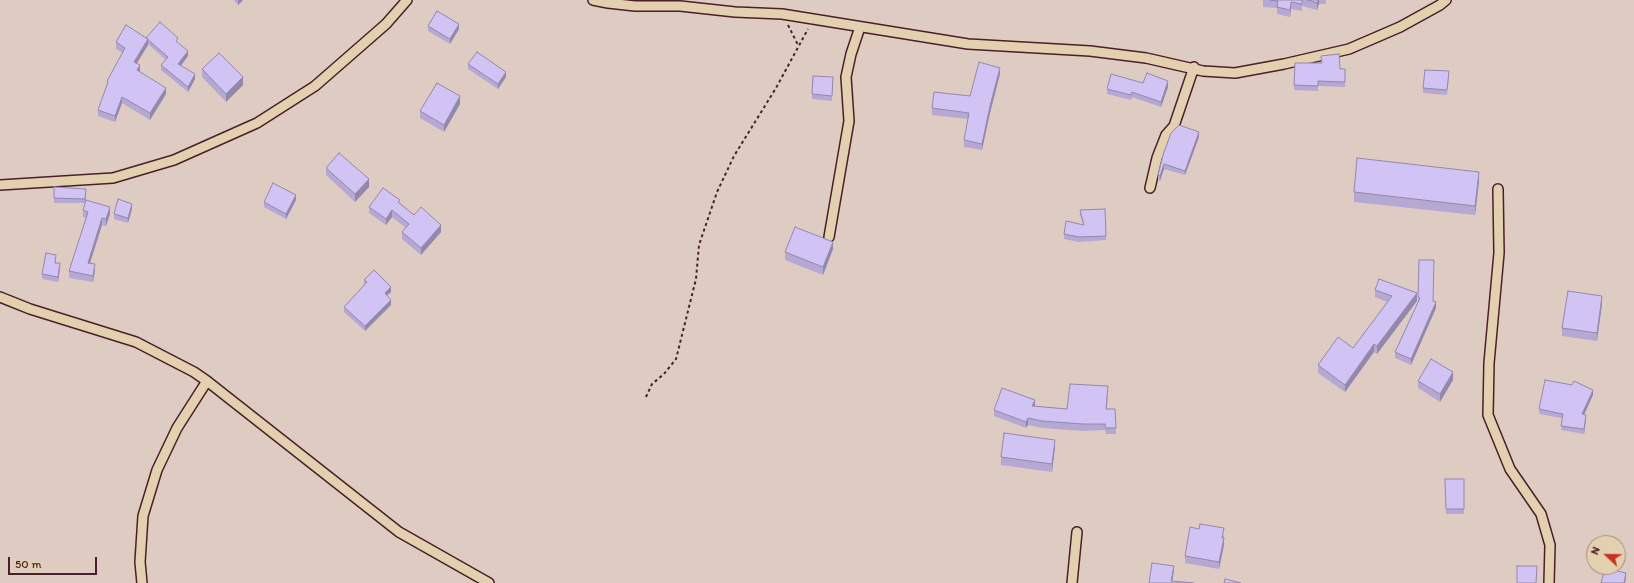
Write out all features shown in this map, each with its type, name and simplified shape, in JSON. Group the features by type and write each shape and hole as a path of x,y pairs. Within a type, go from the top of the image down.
{"street":[{"path":"0,185 113,178 174,160 257,123 315,86 386,24 407,0"},
{"path":"594,0 608,4 635,6 680,6 735,12 782,14 968,44 1104,52 1193,67 1203,71 1235,73 1284,64 1349,49 1400,28 1446,0"},
{"path":"829,237 849,121 846,77 851,54 860,27"},
{"path":"1150,188 1157,158 1166,135 1174,126 1193,67"},
{"path":"1498,190 1499,253 1489,363 1488,415 1510,469 1541,514 1550,545 1549,583"},
{"path":"0,297 30,309 136,342 194,372 398,532 489,583"},
{"path":"142,583 140,562 143,516 157,470 177,428 207,381"},
{"path":"1072,583 1077,532"}],"path":[{"path":"782,14 798,45"},
{"path":"646,397 652,384 664,374 676,359 696,280 699,245 717,192 734,156 776,88 798,45 814,20"}],"building":[{"path":"1270,0 1302,0 1302,4 1291,2 1290,10 1277,7 1278,1"},
{"path":"1308,0 1318,0 1317,3"},
{"path":"437,11 459,24 450,39 428,26"},
{"path":"160,22 178,38 176,41 188,51 178,64 195,74 188,87 161,65 168,57 146,38"},
{"path":"126,25 148,39 134,62 140,65 137,70 166,88 150,113 122,97 115,116 98,110 108,82 107,81 125,48 116,42"},
{"path":"477,52 506,72 498,84 468,64"},
{"path":"219,53 243,77 226,94 202,69"},
{"path":"1339,54 1340,69 1345,69 1345,82 1318,81 1318,86 1294,85 1295,63 1322,63 1321,56"},
{"path":"979,62 1000,68 982,144 964,140 969,113 932,108 934,92 970,96"},
{"path":"1425,70 1449,71 1447,90 1423,88"},
{"path":"1147,73 1168,81 1161,102 1132,92 1131,95 1107,89 1111,74 1143,83"},
{"path":"813,76 833,77 832,96 812,94"},
{"path":"437,83 460,96 444,125 420,111"},
{"path":"1179,125 1199,132 1185,171 1164,164 1160,176 1158,175 1163,155 1171,133"},
{"path":"339,153 369,179 355,194 326,168"},
{"path":"1357,158 1479,172 1475,206 1354,192"},
{"path":"273,183 296,195 286,214 264,202"},
{"path":"54,187 86,189 85,199 54,198"},
{"path":"383,188 400,200 398,202 414,215 421,207 441,225 421,248 402,232 409,224 392,210 386,219 369,207"},
{"path":"118,199 132,204 128,218 114,214"},
{"path":"86,200 110,207 106,219 102,218 88,263 95,264 93,276 69,271 88,212 83,210"},
{"path":"1105,209 1106,236 1079,237 1064,234 1066,221 1084,225 1080,210"},
{"path":"795,227 833,242 823,267 785,252"},
{"path":"46,253 56,255 55,263 60,263 58,277 42,274"},
{"path":"1419,260 1434,260 1433,301 1436,302 1411,359 1395,352 1420,298 1418,297"},
{"path":"374,270 391,287 385,293 391,300 365,326 344,307 367,282 364,280"},
{"path":"1379,279 1417,293 1377,346 1374,344 1345,385 1318,365 1338,337 1353,348 1392,296 1375,290"},
{"path":"1568,291 1602,296 1597,333 1562,328"},
{"path":"1431,359 1453,372 1440,394 1418,381"},
{"path":"1545,380 1572,385 1574,381 1593,390 1582,414 1586,415 1584,429 1561,426 1563,414 1539,409"},
{"path":"1070,384 1108,386 1106,409 1115,409 1116,428 1106,428 1105,424 1042,421 1028,418 1026,422 994,410 1002,388 1035,400 1032,406 1067,409"},
{"path":"1004,433 1055,440 1052,464 1001,457"},
{"path":"1445,479 1464,479 1464,509 1446,509"},
{"path":"1200,524 1224,528 1222,538 1224,538 1219,562 1185,556 1190,527 1199,529"},
{"path":"1152,563 1174,566 1171,581 1194,583 1149,583"},
{"path":"1517,566 1537,566 1536,583 1517,583"},
{"path":"1603,575 1626,575 1624,583 1601,583"},
{"path":"1225,579 1241,583 1224,583"}]}
